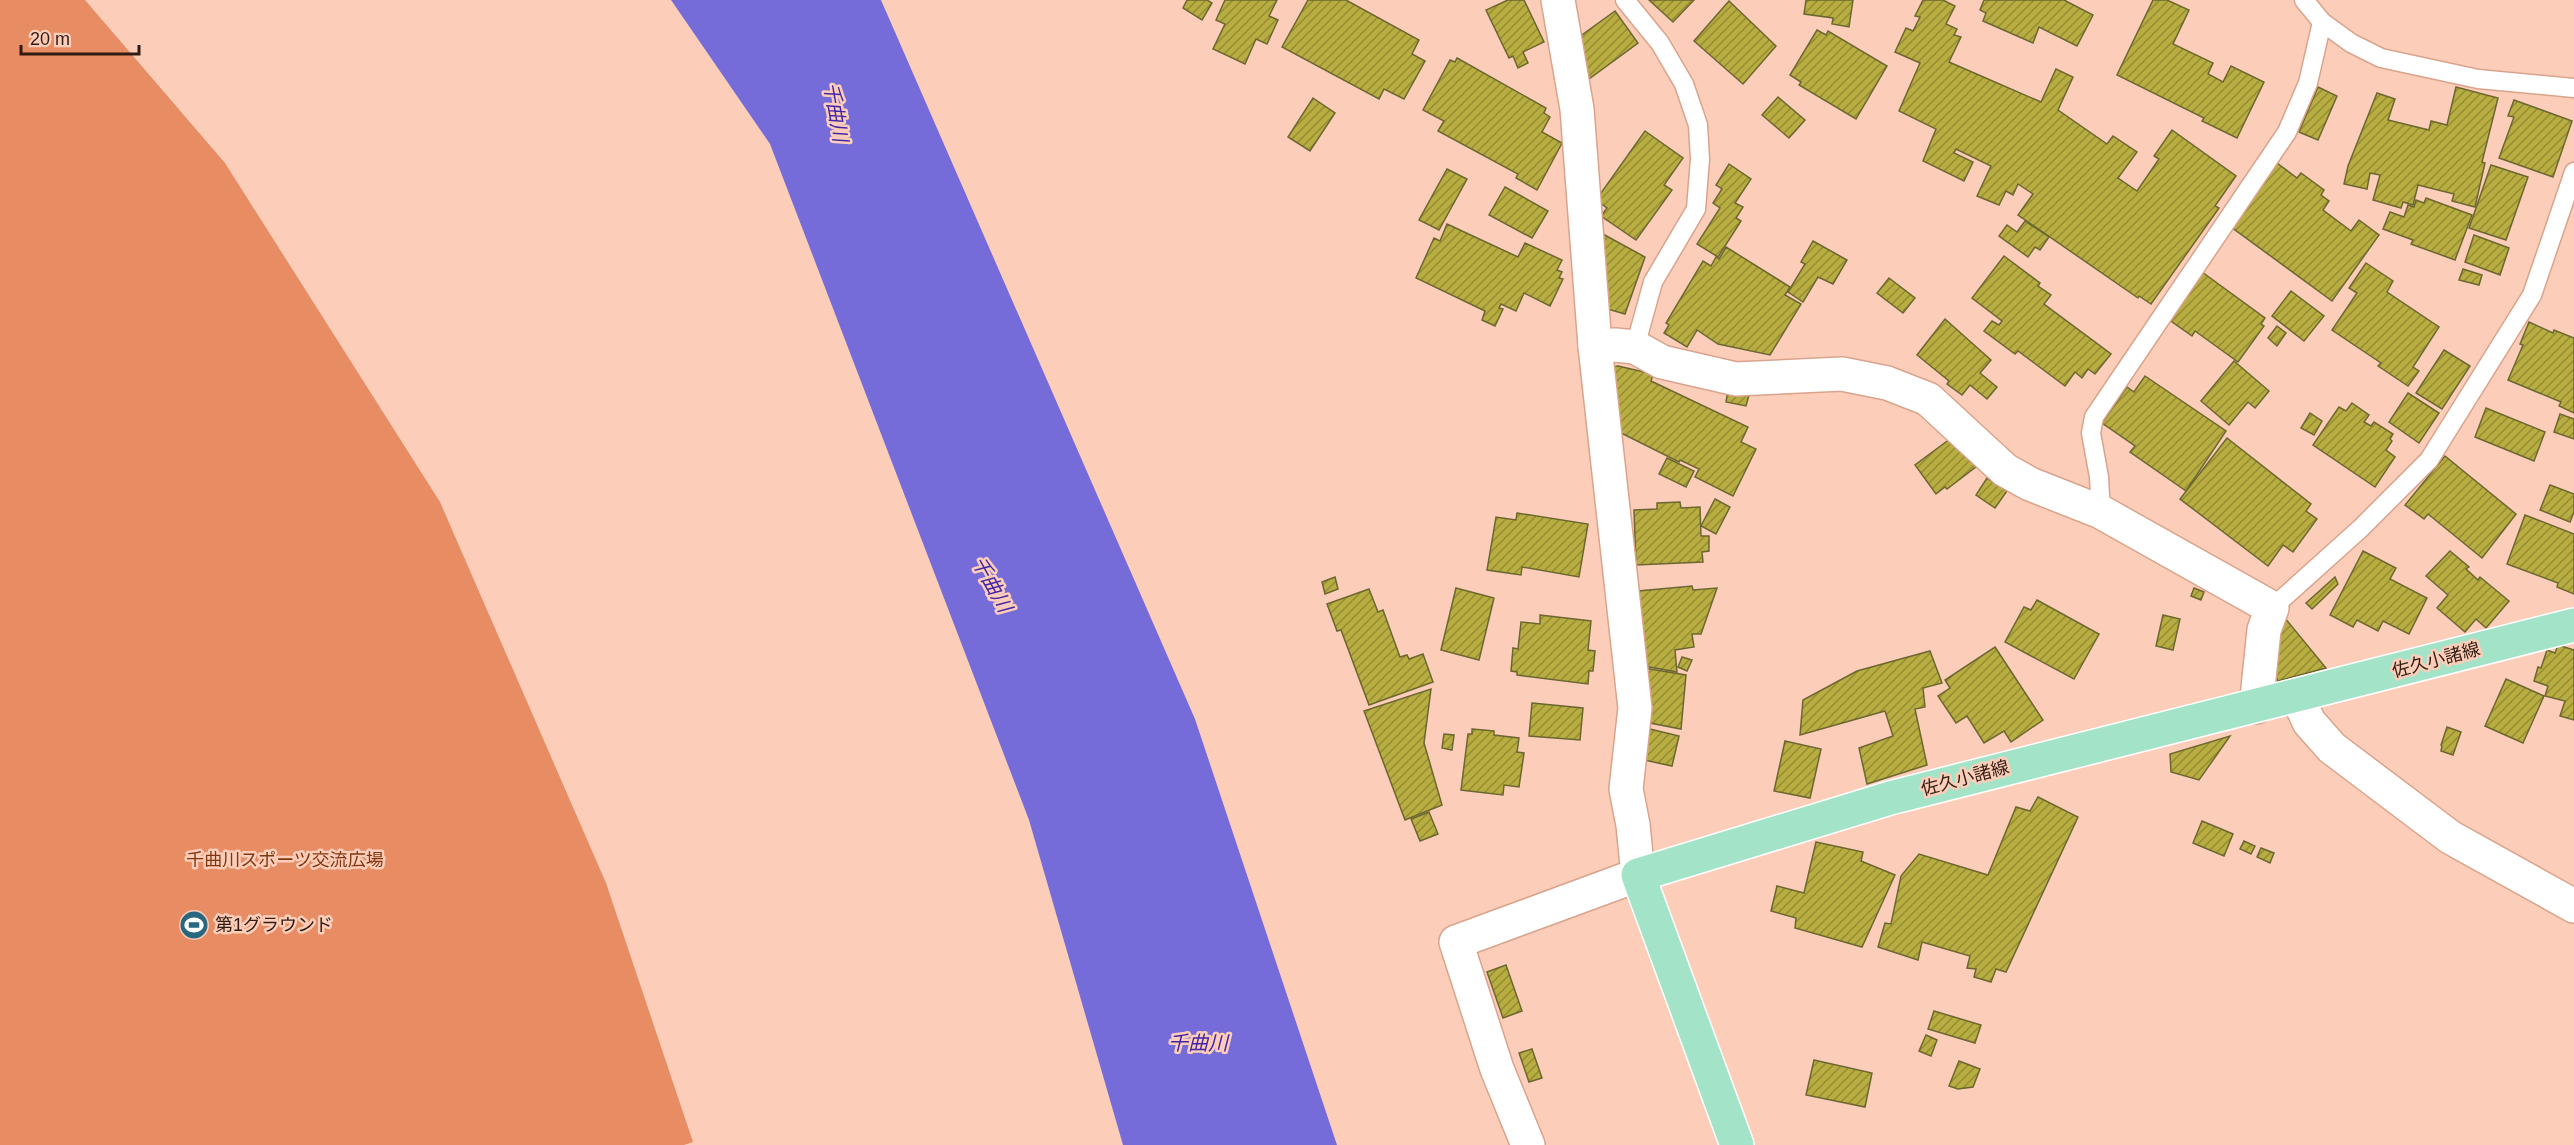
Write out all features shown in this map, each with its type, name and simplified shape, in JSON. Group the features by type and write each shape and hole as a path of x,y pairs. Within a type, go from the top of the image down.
{"main road":[{"name":"佐久小諸線","path":"1638,875 1890,798 2076,749 2256,707 2574,625"},
{"path":"1638,875 1737,1145"}],"street":[{"path":"1528,1145 1497,1070 1456,942 1638,875 1633,825 1626,789 1635,708 1595,346 1577,109 1558,0"},
{"path":"1595,346 1635,347 1662,362 1736,379 1842,374 1887,383 1928,399 2005,470 2030,484 2101,512 2272,608 2264,630 2256,707"},
{"path":"2297,696 2309,722 2332,748 2450,837 2574,906"}],"lane":[{"path":"1625,0 1660,44 1684,84 1698,125 1700,159 1696,209 1653,282 1635,347"},
{"path":"2304,0 2322,22 2351,43 2381,58 2478,79 2574,88"},
{"path":"2101,512 2099,477 2091,433 2094,417 2287,132 2308,83 2322,22"},
{"path":"2272,608 2361,528 2429,460 2532,295 2574,172"}],"green space":[{"name":"千曲川スポーツ交流広場","path":"0,0 85,0 225,163 440,502 606,883 693,1142 684,1145 0,1145"}],"water":[{"name":"千曲川","path":"671,0 881,0 1195,719 1337,1145 1123,1145 1029,820 770,144"}],"building":[{"path":"1187,0 1207,0 1212,3 1202,20 1183,8"},
{"path":"1225,0 1277,0 1269,16 1278,20 1267,44 1256,39 1245,64 1213,49 1225,24 1216,20"},
{"path":"1308,0 1346,0 1419,40 1412,54 1425,61 1404,99 1384,89 1379,99 1282,47"},
{"path":"1508,0 1524,0 1544,42 1523,52 1528,63 1518,68 1513,56 1509,58 1486,10"},
{"path":"1649,0 1694,0 1673,22"},
{"path":"1806,0 1853,0 1849,27 1832,24 1833,18 1804,14"},
{"path":"1923,0 1943,0 1955,6 1946,24 1957,29 1954,35 1961,37 1949,62 2041,102 2056,69 2073,77 2058,110 2107,144 2113,136 2137,152 2118,178 2137,191 2159,159 2154,156 2172,130 2236,176 2215,206 2219,208 2151,304 2139,296 2138,298 2018,215 2033,194 2018,184 2013,195 2006,191 1999,205 1977,196 1991,166 1956,149 1954,153 1973,162 1964,181 1923,161 1936,129 1899,111 1920,63 1895,52 1906,28 1913,31 1920,17 1915,16"},
{"path":"1984,0 2064,0 2093,15 2077,46 2039,27 2033,43 1983,21 1986,13 1980,10"},
{"path":"2153,0 2167,0 2189,10 2173,44 2213,63 2208,74 2223,82 2231,66 2264,82 2237,138 2202,121 2204,118 2117,75"},
{"path":"1729,1 1776,46 1743,84 1694,41"},
{"path":"1615,11 1638,43 1589,79 1579,37"},
{"path":"1817,30 1826,35 1828,31 1887,66 1856,119 1799,85 1801,82 1790,75"},
{"path":"1457,58 1546,108 1544,113 1550,117 1542,132 1562,143 1537,190 1516,178 1518,174 1438,131 1444,121 1423,110 1450,60 1455,62"},
{"path":"2318,87 2337,96 2318,140 2299,132"},
{"path":"2456,87 2498,98 2482,162 2485,163 2475,207 2452,201 2454,194 2418,185 2413,205 2403,202 2401,208 2373,200 2380,175 2370,173 2367,189 2344,184 2348,166 2377,93 2395,99 2388,120 2429,130 2431,121 2447,125"},
{"path":"1778,97 1805,120 1789,138 1762,115"},
{"path":"1313,98 1335,113 1310,151 1288,137"},
{"path":"2514,100 2572,121 2553,177 2499,158 2514,117 2508,116"},
{"path":"1645,131 1683,158 1664,185 1672,190 1636,240 1601,216 1607,208 1596,200"},
{"path":"2277,163 2297,178 2301,173 2324,190 2321,195 2329,201 2323,210 2351,231 2359,220 2379,235 2332,301 2231,227"},
{"path":"1729,164 1751,179 1735,203 1743,207 1736,218 1741,221 1718,257 1697,244 1720,208 1713,203 1722,189 1716,185"},
{"path":"2491,165 2528,177 2506,240 2469,228"},
{"path":"1447,169 1467,179 1439,230 1419,220"},
{"path":"1505,187 1548,211 1532,238 1489,215"},
{"path":"2426,198 2472,215 2455,260 2411,244 2413,240 2383,229 2390,212 2404,217 2408,205 2414,207 2416,200 2424,203"},
{"path":"2025,221 2049,237 2040,250 2035,247 2028,257 1999,236 2007,225 2017,232"},
{"path":"1447,224 1518,257 1525,243 1562,260 1557,270 1562,272 1559,278 1563,279 1550,306 1524,293 1516,311 1501,304 1499,308 1503,309 1495,326 1482,320 1485,311 1416,278 1434,238 1440,241"},
{"path":"1601,233 1645,257 1625,314 1604,308"},
{"path":"2474,235 2509,248 2500,275 2465,262"},
{"path":"1813,241 1847,260 1833,284 1818,277 1803,302 1788,292 1805,264 1801,262"},
{"path":"1726,247 1790,287 1785,295 1801,304 1770,355 1718,344 1697,330 1687,347 1664,333 1669,325 1666,323 1703,261 1711,266 1716,257 1719,259"},
{"path":"2004,256 2040,283 2038,286 2051,295 2044,304 2111,354 2095,374 2088,369 2082,378 2075,372 2065,386 2018,351 2015,354 1984,331 1992,321 1999,325 2002,321 1972,298"},
{"path":"2366,263 2393,281 2387,292 2439,327 2413,367 2419,371 2408,386 2378,366 2381,363 2332,330 2357,293 2349,288"},
{"path":"2463,269 2482,275 2479,285 2459,280"},
{"path":"2202,272 2265,318 2261,324 2264,326 2238,362 2195,331 2192,336 2168,319"},
{"path":"1889,278 1915,298 1903,313 1877,293"},
{"path":"2291,291 2324,316 2304,341 2272,316"},
{"path":"1945,319 1991,360 1980,373 1997,387 1987,399 1970,385 1962,395 1947,384 1949,381 1917,355"},
{"path":"2529,322 2553,333 2554,330 2574,338 2574,413 2559,406 2561,402 2508,380 2523,345 2520,344"},
{"path":"2277,326 2286,333 2277,346 2268,338"},
{"path":"2444,350 2470,366 2442,409 2416,393"},
{"path":"2234,361 2269,391 2255,408 2248,402 2229,425 2201,401"},
{"path":"1618,366 1653,374 1651,381 1748,427 1741,442 1756,449 1733,496 1695,477 1699,469 1680,460 1679,462 1621,433 1612,367"},
{"path":"2145,376 2226,431 2186,491 2130,452 2135,446 2102,423 2127,387 2134,392"},
{"path":"1728,390 1749,395 1746,406 1726,402"},
{"path":"2408,393 2439,413 2419,443 2389,422"},
{"path":"2352,403 2369,415 2364,422 2371,426 2374,422 2393,434 2390,439 2392,441 2386,450 2395,457 2375,487 2313,445 2339,407 2346,411"},
{"path":"2486,408 2545,432 2534,461 2475,437"},
{"path":"2310,413 2322,421 2314,435 2301,428"},
{"path":"2560,414 2574,419 2574,439 2554,432"},
{"path":"1954,436 1977,466 1947,489 1945,487 1936,494 1915,465"},
{"path":"2227,438 2311,504 2306,511 2317,519 2293,552 2283,545 2268,566 2180,499"},
{"path":"2445,456 2516,514 2482,558 2428,514 2424,519 2405,505"},
{"path":"1667,458 1694,471 1686,487 1659,474"},
{"path":"1987,478 2007,491 1995,508 1976,495"},
{"path":"2550,485 2574,494 2574,512 2570,522 2540,510"},
{"path":"1715,499 1730,507 1716,534 1701,526"},
{"path":"1680,502 1681,508 1700,507 1701,536 1709,536 1709,551 1702,552 1703,562 1636,565 1634,510 1657,509 1657,503"},
{"path":"1517,513 1588,524 1579,577 1522,567 1521,575 1487,570 1496,517 1516,520"},
{"path":"2525,515 2574,534 2574,594 2557,587 2558,583 2507,564"},
{"path":"2363,551 2396,568 2390,579 2427,598 2409,634 2383,621 2378,631 2357,620 2353,627 2330,615"},
{"path":"2450,551 2469,567 2466,569 2478,580 2480,577 2509,601 2486,628 2476,619 2465,632 2437,608 2448,595 2426,576"},
{"path":"1335,577 1338,589 1325,594 1322,582"},
{"path":"2335,577 2338,584 2312,609 2306,603"},
{"path":"1692,586 1693,590 1717,588 1701,634 1692,634 1694,647 1675,650 1677,672 1644,666 1638,591"},
{"path":"1456,588 1494,598 1479,660 1441,650"},
{"path":"2194,588 2204,592 2201,600 2191,596"},
{"path":"1369,589 1378,612 1383,610 1400,657 1407,655 1409,659 1423,654 1433,682 1369,705 1341,630 1337,631 1327,604"},
{"path":"2037,600 2099,634 2074,679 2005,642 2024,607 2031,610"},
{"path":"1540,615 1591,621 1588,650 1595,651 1593,671 1589,671 1588,684 1517,675 1517,672 1511,671 1513,648 1518,649 1521,622 1540,624"},
{"path":"2163,615 2180,619 2173,650 2156,646"},
{"path":"2284,617 2326,668 2278,681 2268,660"},
{"path":"2558,645 2574,650 2574,720 2560,716 2565,701 2545,696 2548,686 2534,681 2547,650 2555,653"},
{"path":"1995,647 2043,720 2011,742 2004,731 1984,743 1967,716 1956,723 1938,696 1950,688 1945,680"},
{"path":"1930,651 1942,683 1923,688 1925,707 1915,709 1927,765 1867,784 1859,748 1893,736 1885,711 1800,735 1803,700 1857,671"},
{"path":"1682,657 1692,660 1687,671 1678,667"},
{"path":"1644,668 1686,675 1681,729 1650,723"},
{"path":"2506,679 2544,696 2523,743 2485,726"},
{"path":"1431,689 1424,743 1442,805 1405,820 1364,711"},
{"path":"1532,703 1583,708 1580,740 1529,736"},
{"path":"2447,727 2461,732 2453,755 2441,751"},
{"path":"1472,729 1494,731 1494,735 1519,738 1517,752 1524,753 1519,787 1504,785 1503,795 1461,790 1468,734 1472,734"},
{"path":"1650,729 1679,736 1672,766 1644,760"},
{"path":"1444,734 1454,735 1452,750 1442,748"},
{"path":"2230,736 2199,780 2171,772 2170,754"},
{"path":"1785,741 1821,749 1810,798 1774,791"},
{"path":"2038,797 2078,817 2006,972 1996,969 1991,982 1974,977 1976,969 1967,968 1970,956 1922,942 1918,960 1878,947 1885,923 1891,924 1901,876 1919,854 1988,875 2016,807 2030,811"},
{"path":"1429,812 1438,834 1420,841 1411,819"},
{"path":"2202,821 2233,834 2224,856 2193,843"},
{"path":"2244,841 2255,846 2251,854 2240,849"},
{"path":"1816,842 1863,852 1861,861 1895,875 1862,947 1795,928 1796,918 1771,911 1777,886 1804,893"},
{"path":"2261,848 2274,853 2270,863 2257,857"},
{"path":"1506,965 1522,1011 1503,1018 1487,972"},
{"path":"1934,1011 1981,1025 1975,1043 1928,1029"},
{"path":"1926,1035 1937,1040 1931,1056 1919,1051"},
{"path":"1532,1049 1542,1078 1529,1082 1519,1053"},
{"path":"1814,1060 1872,1073 1865,1107 1806,1095"},
{"path":"1959,1061 1980,1069 1973,1087 1958,1089 1949,1086"}],"place":[{"name":"第1グラウンド","path":"194,925"}]}
